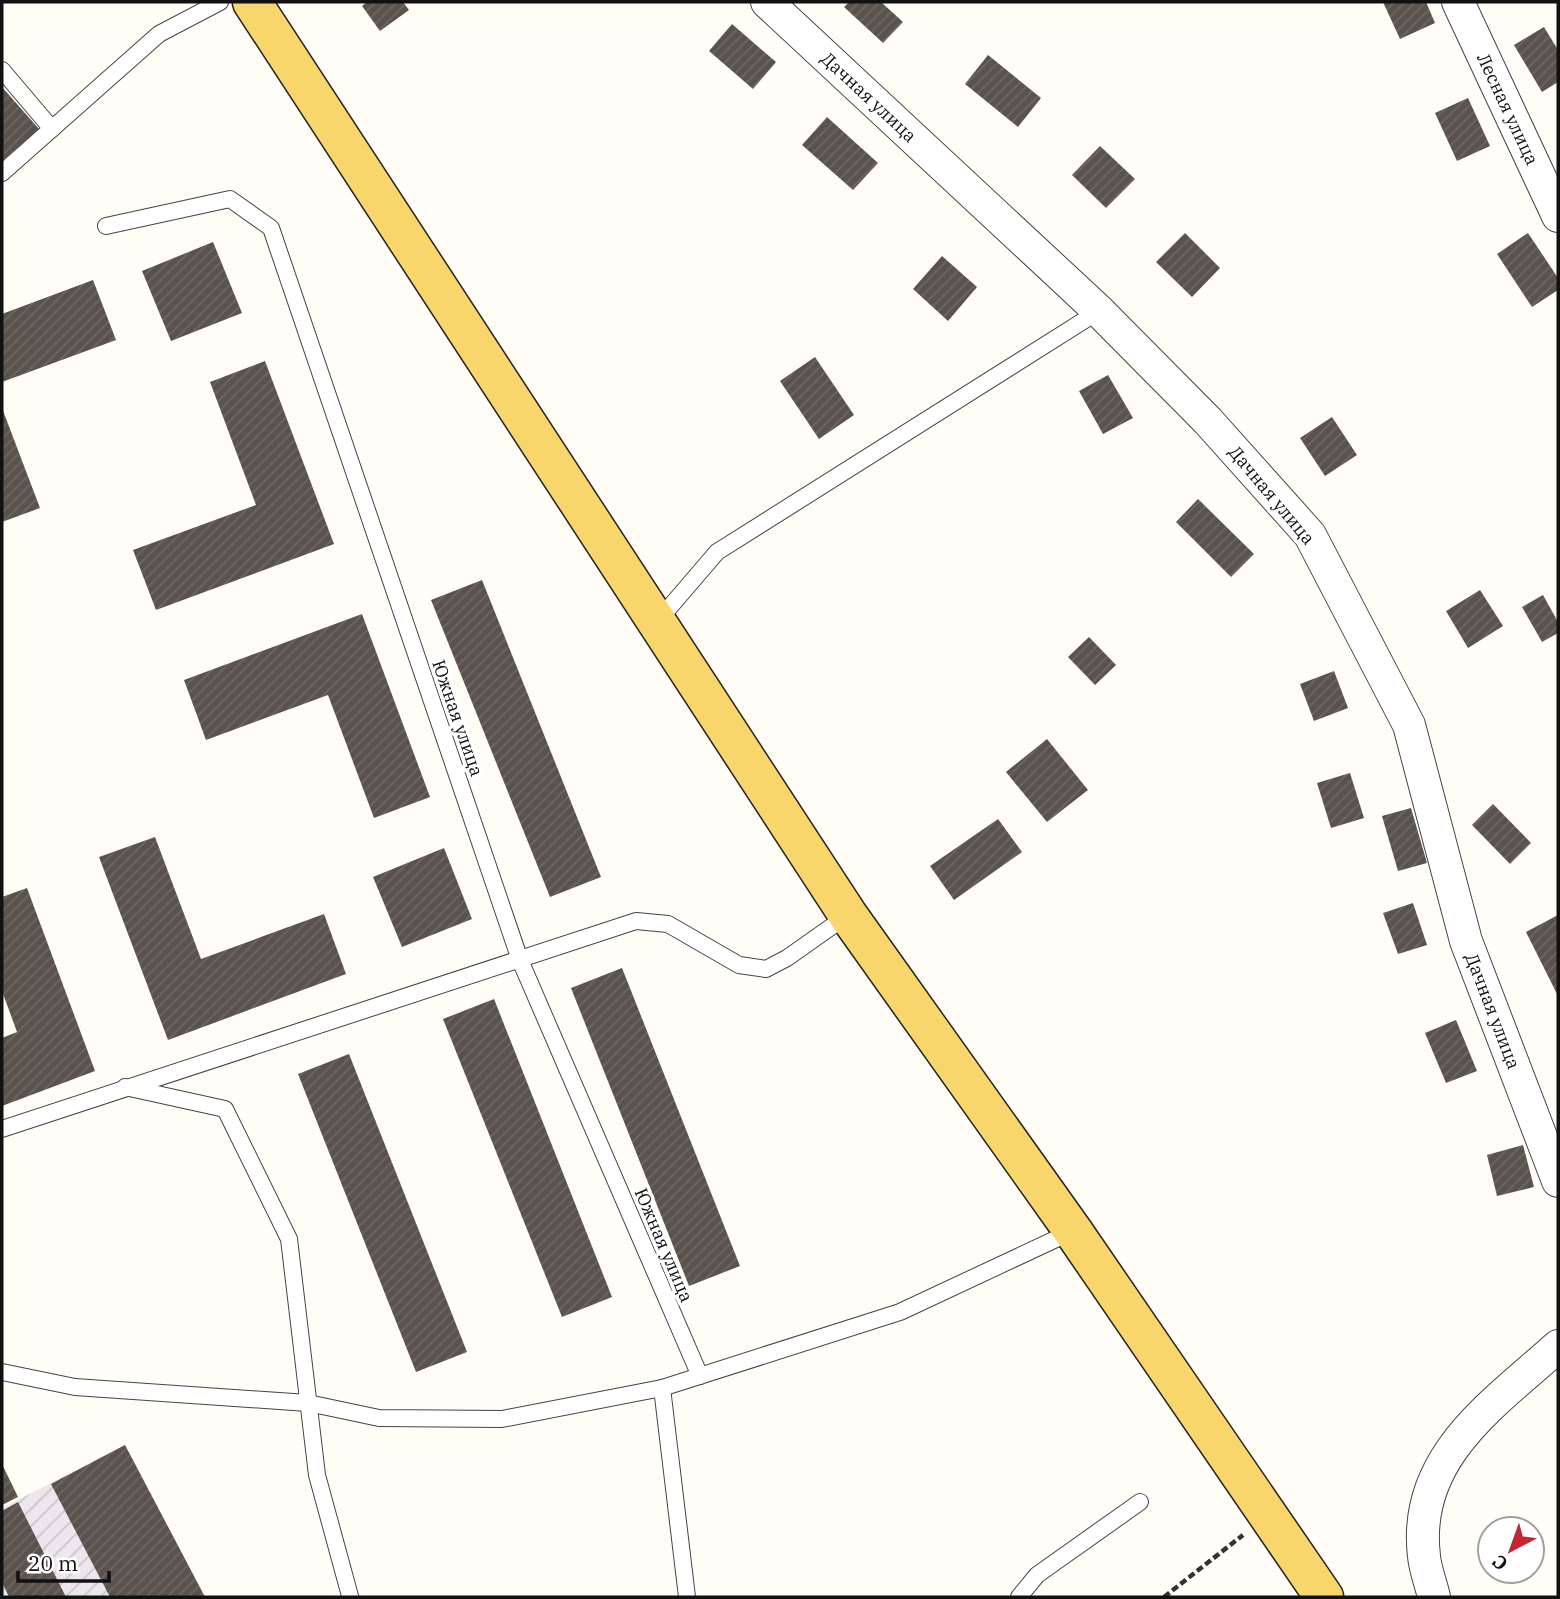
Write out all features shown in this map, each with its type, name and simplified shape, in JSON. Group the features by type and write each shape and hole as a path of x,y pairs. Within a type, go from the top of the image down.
{"main road":[{"path":"252,2 848,915 1073,1231 1324,1597"}],"street":[{"name":"Дачная улица","path":"767,2 1099,311 1209,421 1310,535 1409,725 1466,941 1558,1181"},
{"name":"Лесная улица","path":"1458,2 1558,216"},
{"path":"1434,1597 1424,1555 1425,1509 1435,1474 1463,1432 1558,1346"}],"lane":[{"path":"2,173 159,34 220,2"},
{"path":"2,70 52,129"},
{"name":"Южная улица","path":"106,226 230,199 271,228 520,960 700,1376"},
{"path":"656,624 717,552 1099,311"},
{"path":"2,1129 123,1087 636,921 668,924 739,965 766,969 787,958 848,915"},
{"path":"123,1087 225,1109 289,1239 317,1475 350,1596"},
{"path":"2,1372 75,1387 308,1403 379,1418 502,1419 662,1388 900,1312 1073,1231"},
{"path":"662,1388 687,1597"},
{"path":"1024,1595 1037,1575 1140,1502"}],"path":[{"path":"1164,1597 1267,1516"}],"shaded area":[{"path":"125,1445 205,1597 2,1597 2,1508"}],"building":[{"path":"367,2 403,2 409,10 380,31 362,6"},
{"path":"849,2 881,2 903,22 883,43 844,7"},
{"path":"1383,2 1426,2 1435,23 1400,39"},
{"path":"732,24 776,62 753,89 709,51"},
{"path":"1544,27 1558,50 1558,82 1542,92 1514,45"},
{"path":"988,55 1041,98 1018,127 965,84"},
{"path":"2,87 39,129 2,161"},
{"path":"1468,98 1490,146 1457,161 1435,113"},
{"path":"827,117 878,163 853,190 802,145"},
{"path":"1100,146 1135,179 1106,208 1072,175"},
{"path":"1185,233 1220,268 1192,297 1156,262"},
{"path":"1528,233 1558,278 1558,290 1532,307 1497,254"},
{"path":"213,242 242,313 171,341 142,271"},
{"path":"942,256 977,287 948,321 913,289"},
{"path":"93,280 116,340 2,382 2,314"},
{"path":"815,357 854,415 819,439 780,381"},
{"path":"265,361 334,544 156,610 133,550 256,505 210,382"},
{"path":"1108,375 1133,418 1103,434 1079,391"},
{"path":"2,408 40,508 2,522"},
{"path":"1332,417 1357,455 1325,476 1300,438"},
{"path":"1198,499 1254,554 1231,577 1176,522"},
{"path":"482,580 601,877 550,897 431,600"},
{"path":"1480,590 1503,626 1468,648 1446,611"},
{"path":"1543,595 1558,622 1558,633 1542,642 1522,607"},
{"path":"362,614 430,797 374,818 328,695 206,740 184,680"},
{"path":"1089,637 1116,665 1095,685 1068,657"},
{"path":"1334,671 1348,708 1314,721 1300,684"},
{"path":"1047,739 1088,790 1047,822 1006,772"},
{"path":"1350,773 1364,818 1331,828 1317,783"},
{"path":"1493,804 1531,843 1510,864 1472,825"},
{"path":"1411,808 1427,863 1398,871 1382,816"},
{"path":"998,819 1022,852 954,900 930,866"},
{"path":"155,837 201,959 324,914 346,974 168,1040 99,857"},
{"path":"444,848 472,919 402,947 373,877"},
{"path":"27,888 95,1071 2,1106 2,1038 17,1032 2,991 2,897"},
{"path":"1413,903 1427,945 1398,954 1383,913"},
{"path":"1558,915 1558,996 1526,932"},
{"path":"622,968 740,1266 689,1286 571,988"},
{"path":"494,999 612,1297 562,1317 443,1019"},
{"path":"1456,1020 1477,1071 1446,1083 1425,1033"},
{"path":"349,1054 467,1352 416,1372 298,1074"},
{"path":"1523,1145 1534,1187 1497,1196 1487,1155"},
{"path":"125,1445 205,1597 110,1597 51,1484"},
{"path":"2,1464 18,1497 2,1505"},
{"path":"18,1502 66,1597 9,1597 2,1582 2,1511"}]}
